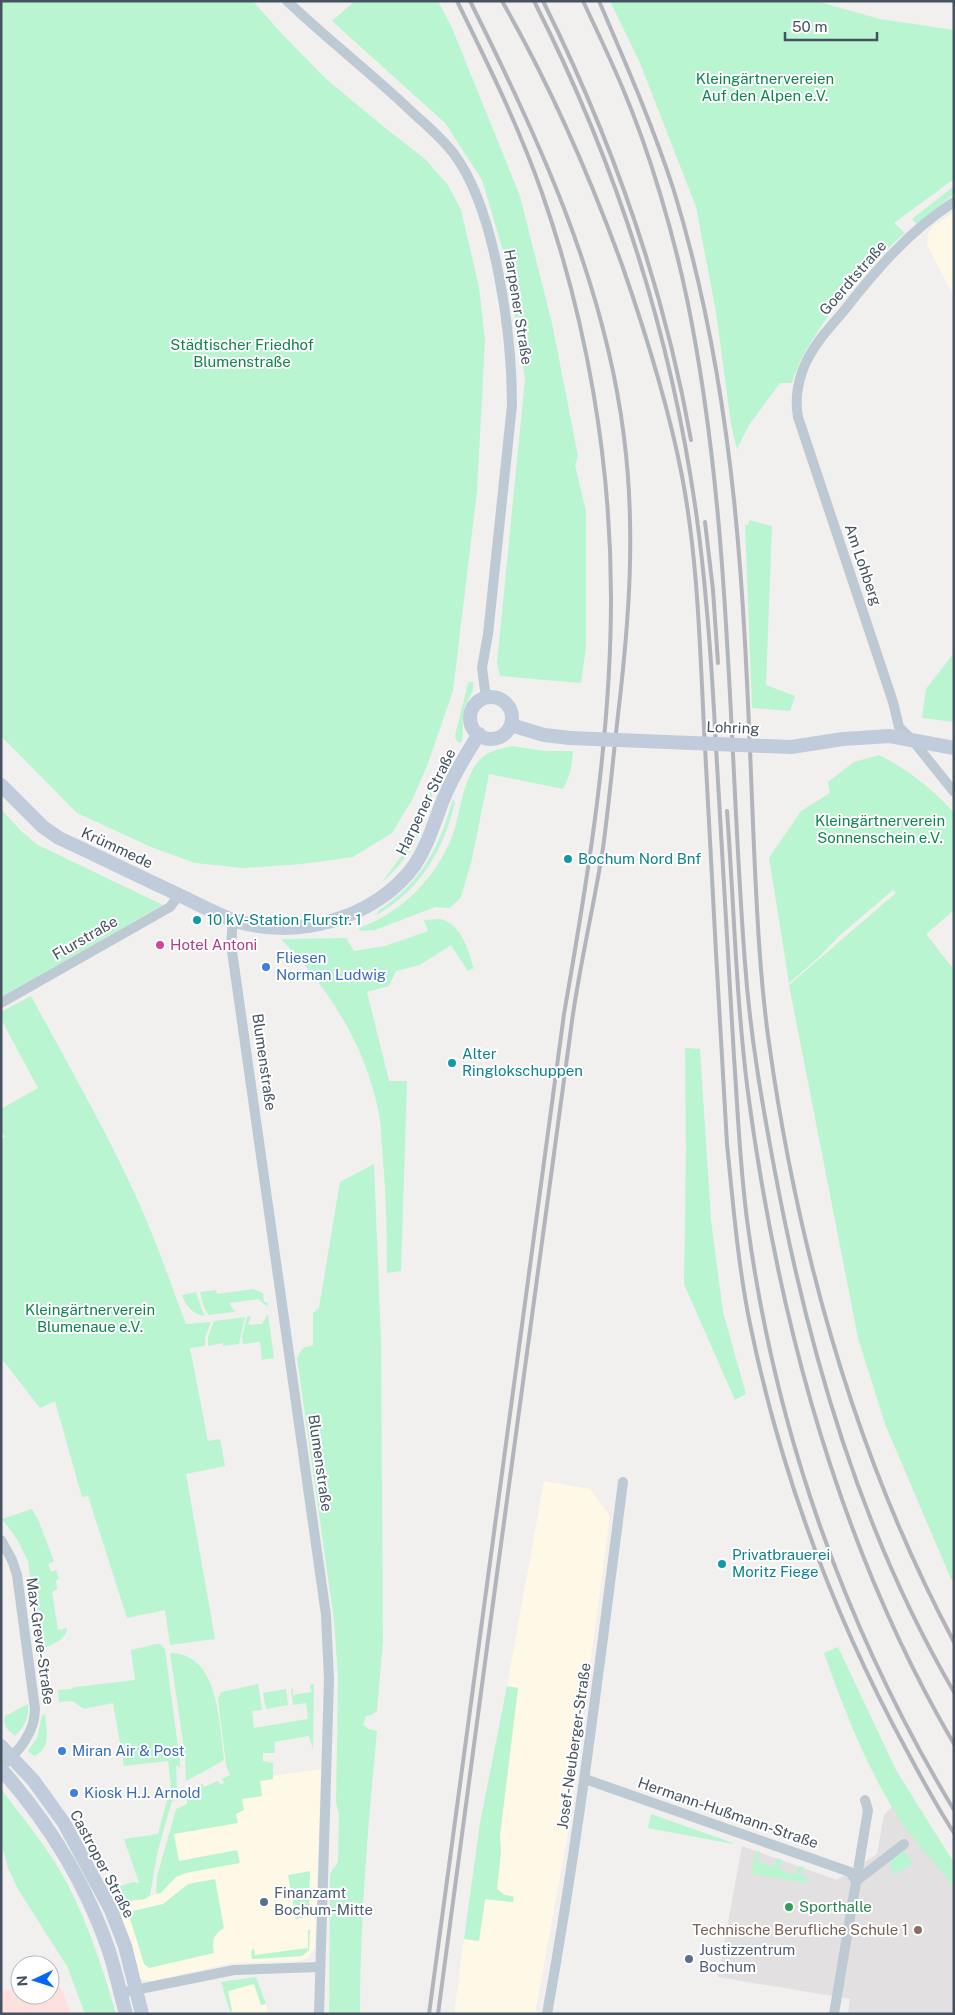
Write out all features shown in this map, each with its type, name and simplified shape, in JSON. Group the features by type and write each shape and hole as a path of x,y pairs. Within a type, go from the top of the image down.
{"street":[{"name":"Harpener Straße","path":"287,1 400,100 444,142 471,183 491,244 508,330 512,388 488,634 482,668 486,698"},
{"name":"Goerdtstraße","path":"797,391 803,370 814,348 873,274 912,234 954,202"},
{"name":"Am Lohberg","path":"797,391 796,404 798,416 890,693 899,727 914,742 954,792"},
{"path":"486,698 499,698 508,704 512,714 512,725 505,734 495,739 484,738 475,732 471,722 472,711 478,702 486,698"},
{"name":"Lohring","path":"512,725 544,735 570,738 791,747 843,739 890,736 954,748"},
{"name":"Harpener Straße","path":"233,920 265,926 308,927 328,923 368,905 394,886 412,868 424,850 455,771 479,734"},
{"name":"Krümmede","path":"1,785 42,827 59,838 233,920"},
{"name":"Flurstraße","path":"1,1003 170,907 179,895"},
{"name":"Blumenstraße","path":"233,920 231,944 326,1615 329,1679 319,2014"},
{"name":"Josef-Neuberger-Straße","path":"547,2014 566,1910 585,1778 623,1482"},
{"name":"Max-Greve-Straße","path":"1,1540 17,1575 35,1709 33,1726 13,1757 1,1768"},
{"name":"Castroper Straße","path":"1,1746 33,1780 64,1823 111,1910 124,1946 142,2014"},
{"name":"Castroper Straße","path":"1,1768 49,1830 70,1866 108,1948 126,2014"},
{"name":"Hermann-Hußmann-Straße","path":"585,1778 850,1872 856,1880"},
{"path":"834,2014 868,1810 865,1800"},
{"path":"856,1880 904,1844"},
{"path":"120,1993 234,1970 319,1967"}],"shaded area":[{"path":"954,212 954,297 927,245 928,234 934,225"},
{"path":"544,1481 590,1489 610,1516 567,1838 535,2014 454,2014 464,1939 479,1941 485,1899 513,1902 514,1897 505,1895 497,1889 501,1852 500,1835 518,1688 507,1686"},
{"path":"321,1769 315,1947 308,1958 299,1961 232,1963 151,1981 141,1979 136,1972 120,1914 123,1902 145,1899 156,1894 157,1876 176,1809 261,1796 260,1781 273,1779 273,1776"},
{"path":"892,1807 954,1887 954,2014 848,2014 850,1999 718,1977 742,1846 837,1880 877,1854 884,1815"},
{"path":"254,1984 261,2005 266,2004 268,2014 233,2014 228,1991"},
{"path":"60,1987 71,2014 1,2014 1,1990 10,1990 10,2005 60,2005"}],"green space":[{"name":"Städtischer Friedhof Blumenstraße","path":"1,1 253,1 325,78 425,159 448,185 461,210 479,287 485,340 477,491 453,691 427,766 412,800 392,833 353,857 302,864 243,868 195,863 151,847 77,813 1,736"},
{"path":"355,1 438,1 452,28 520,196 552,323 578,456 575,465 586,511 586,648 581,683 500,676 497,663 525,379 506,261 482,180 445,123 332,21"},
{"name":"Kleingärtnervereien Auf den Alpen e.V.","path":"610,1 816,1 880,19 954,30 954,179 894,223 905,233 873,264 839,302 810,344 799,364 792,383 780,383 749,425 737,449 731,424 716,312 696,207 640,63"},
{"path":"954,186 954,194 916,224 912,219"},
{"path":"749,520 772,526 766,685 795,696 790,711 752,708 745,525 748,525"},
{"path":"954,653 954,722 922,718 926,689"},
{"path":"473,681 473,690 463,715 461,743 457,741 455,736 468,683"},
{"path":"512,746 545,751 573,751 570,771 563,789 489,774 472,859 461,897 450,908 435,907 375,930 360,931 359,928 374,922 402,904 426,880 436,867 452,837 463,794 471,773 484,756 490,752"},
{"path":"453,748 455,750 434,789 414,843 393,872 382,882 412,842 432,787"},
{"name":"Kleingärtnerverein Sonnenschein e.V.","path":"879,755 919,780 954,813 954,910 926,934 954,970 954,1579 951,1579 885,1424 858,1338 789,985 896,893 893,890 839,936 818,958 789,983 769,858 801,811 830,793 828,782 854,762"},
{"path":"453,799 455,803 450,821 428,867 406,893 377,915 378,911 406,888 427,862 442,833"},
{"path":"1,809 21,831 38,845 163,905 1,997"},
{"path":"440,919 448,922 459,932 474,968 468,971 451,945 420,965 396,971 389,986 367,992 389,1081 407,1081 401,1271 387,1273 381,1128 371,1084 363,1060 342,1016 314,977 281,939 346,938 354,951 385,946 428,931 424,920"},
{"name":"Kleingärtnerverein Blumenaue e.V.","path":"31,996 97,1118 134,1192 155,1241 186,1324 211,1322 205,1338 205,1346 190,1348 208,1441 220,1439 225,1466 186,1474 215,1639 170,1645 165,1610 127,1618 88,1496 82,1497 55,1401 40,1408 1,1358 1,1139 5,1137 1,1130 1,1109 38,1088 1,1019 1,1012"},
{"path":"685,1048 700,1049 711,1220 723,1312 746,1394 735,1400 684,1284"},
{"path":"374,1164 381,1341 383,1640 377,1711 372,1715 366,1716 363,1725 377,1731 365,1872 360,2014 329,2014 330,1874 338,1862 339,1814 336,1803 338,1678 334,1620 297,1358 303,1348 313,1345 313,1313 319,1308 340,1182"},
{"path":"253,1289 263,1293 264,1302 267,1302 268,1307 258,1299 229,1303 235,1312 208,1315 200,1292 216,1290 217,1294"},
{"path":"196,1292 205,1316 197,1314 190,1309 182,1295"},
{"path":"268,1314 274,1358 262,1360 260,1342 243,1344 242,1336 247,1317 251,1316 248,1325 262,1324"},
{"path":"245,1317 239,1344 223,1346 223,1343 208,1346 208,1337 214,1321"},
{"path":"32,1509 54,1561 48,1564 51,1572 56,1570 59,1579 56,1580 57,1589 52,1592 58,1630 67,1628 67,1632 58,1642 40,1648 28,1561 17,1539 2,1519"},
{"path":"160,1644 165,1649 180,1762 180,1768 176,1765 177,1790 182,1793 180,1799 172,1801 158,1850 150,1895 145,1899 123,1902 116,1887 133,1882 139,1883 124,1839 158,1834 171,1785 168,1761 124,1766 113,1703 84,1709 72,1701 59,1702 58,1690 135,1680 131,1650"},
{"path":"838,1647 896,1770 954,1863 954,1887 904,1826 886,1798 866,1758 824,1653"},
{"path":"170,1653 186,1656 198,1664 207,1677 218,1709 223,1761 186,1781 185,1756"},
{"path":"258,1684 262,1710 252,1711 254,1728 308,1719 306,1703 293,1705 291,1689 293,1689 293,1695 311,1692 310,1685 314,1684 313,1749 309,1736 274,1742 275,1753 263,1753 263,1761 273,1763 273,1779 260,1781 262,1796 242,1799 244,1810 236,1814 238,1823 174,1834 179,1861 237,1850 240,1863 186,1873 176,1877 161,1893 156,1894 157,1876 176,1809 187,1804 187,1792 202,1784 204,1787 218,1781 220,1784 224,1783 222,1779 230,1775 226,1765 218,1699 221,1692"},
{"path":"507,1686 518,1688 500,1835 501,1852 497,1889 505,1895 514,1897 513,1902 485,1899 479,1941 464,1939 480,1823"},
{"path":"286,1689 288,1705 266,1709 263,1693"},
{"path":"28,1704 26,1721 15,1736 5,1725 5,1716"},
{"path":"45,1714 46,1743 40,1753 34,1756 28,1751 37,1738 42,1715"},
{"path":"1,1789 48,1851 64,1877 96,1951 116,2014 85,2014 67,1966 19,1891 8,1868 1,1842"},
{"path":"651,1814 733,1843 733,1844 648,1828"},
{"path":"902,1849 913,1863 895,1875 891,1868 890,1859"},
{"path":"756,1851 760,1852 757,1861 774,1867 777,1858 782,1860 779,1869 796,1875 799,1866 804,1867 801,1876 808,1879 807,1883 751,1874"},
{"path":"310,1871 309,1916 296,1919 288,1875"},
{"path":"215,1879 224,1928 214,1938 214,1953 149,1968 144,1964 128,1912 163,1904 188,1884"},
{"path":"308,1930 310,1930 309,1950 302,1956 252,1959 251,1952 254,1948 255,1955 308,1948"},
{"path":"256,1977 266,2004 261,2005 254,1984 228,1991 232,2011 230,2012 221,1982"}],"railway":[{"path":"429,2014 564,1014 596,807 607,703 611,598 607,495 601,444 584,342 572,291 533,168 502,96 457,1"},
{"path":"438,2014 572,1021 605,831 622,680 630,576 628,472 615,380 602,323 566,213 544,159 470,1"},
{"path":"502,1 568,130 622,265 656,369 682,476 692,543 698,611 727,1144 742,1279 763,1380 794,1490 833,1597 881,1700 924,1782 954,1833"},
{"path":"534,1 590,123 636,250 672,380 685,446 700,541 709,629 743,1185 760,1304 777,1380 797,1455 821,1529 849,1601 880,1672 915,1742 954,1810"},
{"path":"543,1 591,107 633,216 651,271 666,327 680,383 691,440"},
{"path":"583,1 614,67 633,114 660,193 687,299 702,381 721,547 739,880 747,990 761,1094 789,1240 822,1374 842,1440 865,1505 921,1631 954,1692"},
{"path":"599,1 648,119 674,191 704,305 718,383 734,500 741,587 747,674 756,897 763,995 781,1121 796,1198 814,1275 860,1426 888,1500 919,1572 954,1642"},
{"path":"705,522 713,590 718,663"},
{"path":"727,811 738,987 748,1093 777,1262 796,1346 819,1429 846,1510 877,1590 913,1668 954,1744"}],"place":[{"name":"Bochum Nord Bnf","path":"568,859"},
{"name":"10 kV-Station Flurstr. 1","path":"197,920"},
{"name":"Hotel Antoni","path":"160,945"},
{"name":"Fliesen Norman Ludwig","path":"266,967"},
{"name":"Alter Ringlokschuppen","path":"452,1063"},
{"name":"Privatbrauerei Moritz Fiege","path":"722,1564"},
{"name":"Miran Air & Post","path":"62,1751"},
{"name":"Kiosk H.J. Arnold","path":"74,1793"},
{"name":"Finanzamt Bochum-Mitte","path":"264,1902"},
{"name":"Sporthalle","path":"789,1907"},
{"name":"Technische Berufliche Schule 1","path":"918,1930"},
{"name":"Justizzentrum Bochum","path":"689,1959"}]}
